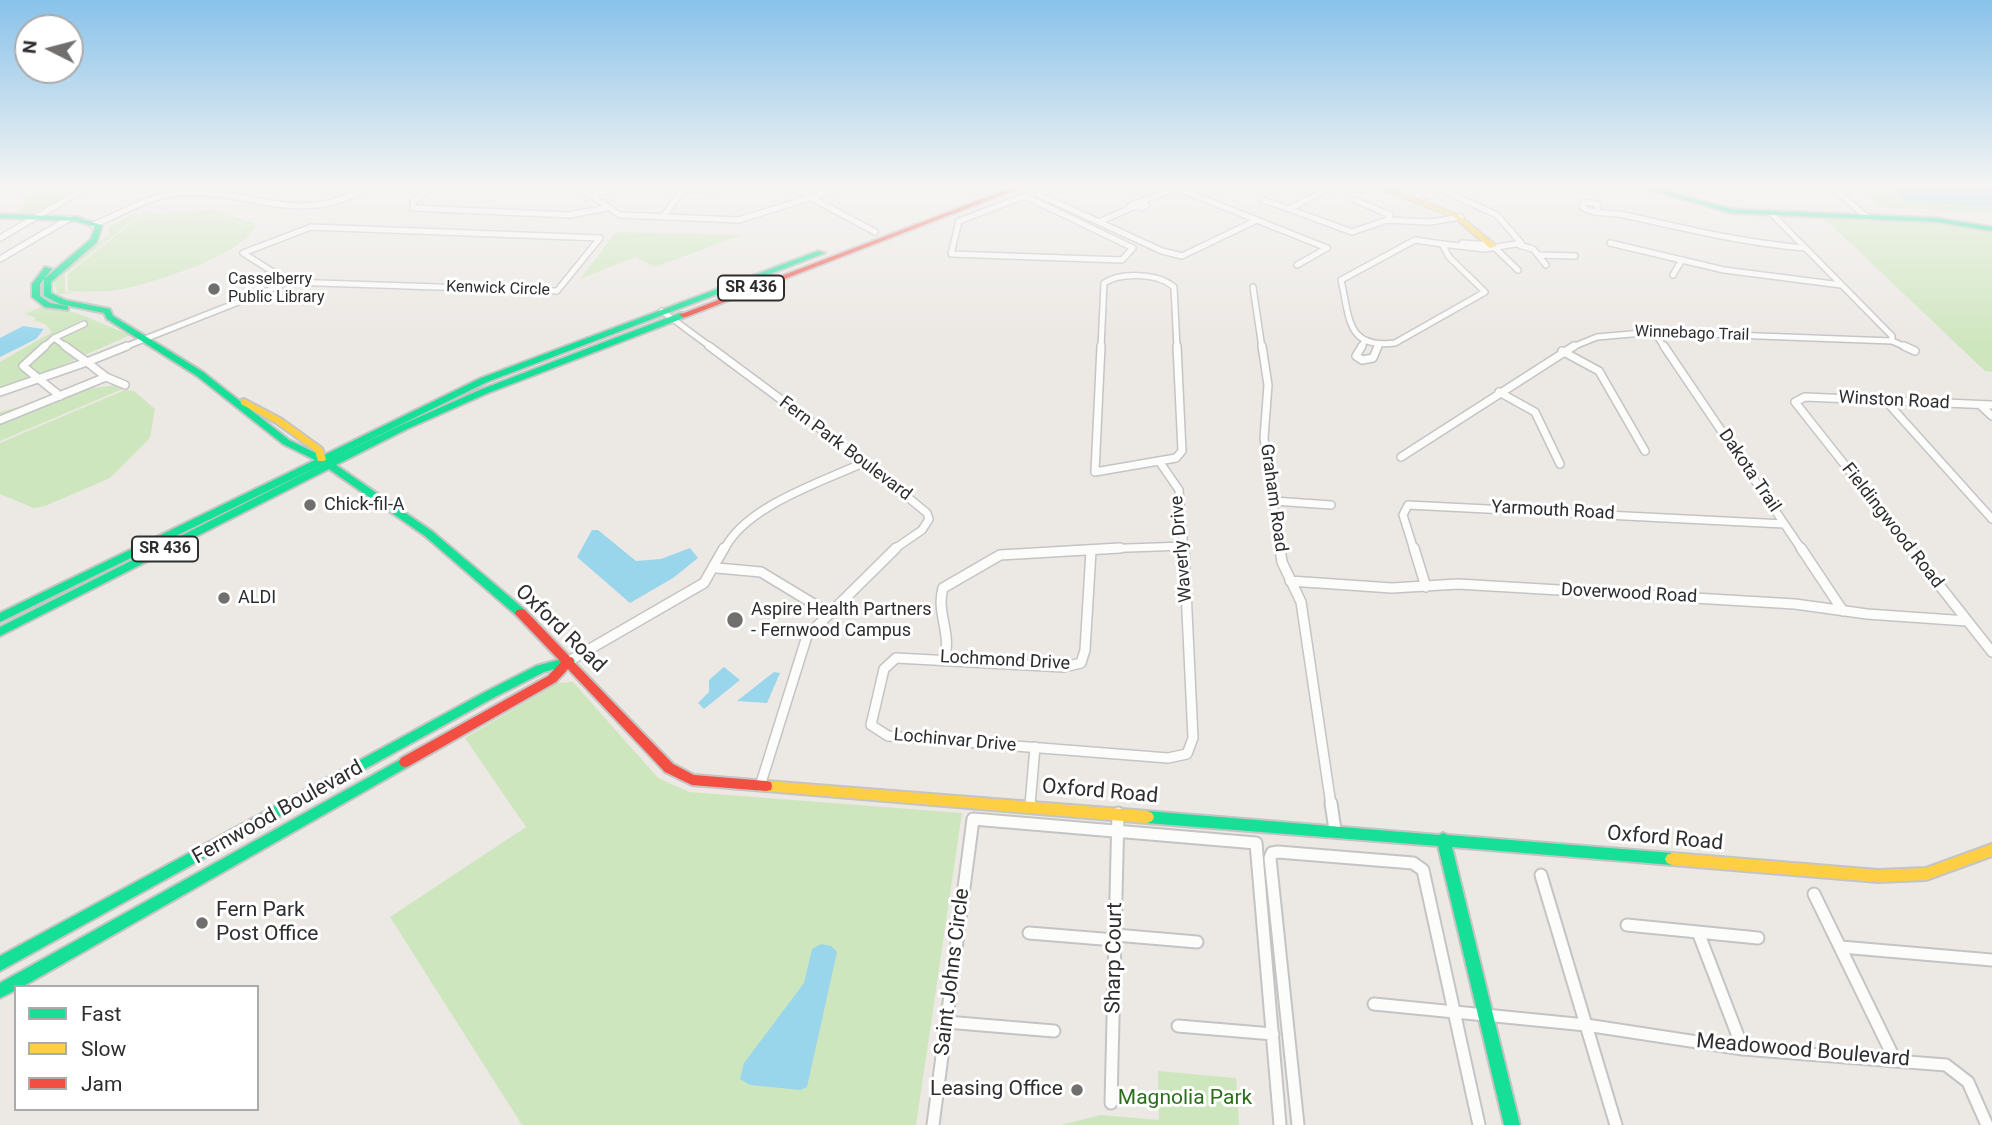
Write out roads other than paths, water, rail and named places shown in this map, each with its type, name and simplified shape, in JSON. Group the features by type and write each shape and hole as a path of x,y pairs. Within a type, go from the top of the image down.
{"street":[{"path":"0,259 33,240"},
{"name":"Oxford Road","path":"95,240 59,266 47,281 47,294 56,299 107,311 106,314 147,338 232,397 279,421 319,450 325,462 445,546 569,661 658,759 679,775 711,783 1030,805 1878,876 1926,874 1992,850"},
{"name":"Kenwick Circle","path":"278,240 243,253 289,282"},
{"name":"Kenwick Circle","path":"0,392 87,362 289,282 557,291 599,240"},
{"name":"SR 436","path":"325,462 485,391 856,240"},
{"path":"867,244 870,240"},
{"name":"SR 436","path":"0,632 139,556 499,374 875,240"},
{"path":"955,240 951,254 1122,260 1133,247"},
{"path":"1118,240 1133,247 1150,246"},
{"path":"1136,240 1182,256 1216,240"},
{"path":"1297,265 1327,248 1305,240"},
{"path":"1442,244 1457,266 1484,288 1483,296 1395,343 1379,345 1364,342 1354,333 1340,280 1406,243 1415,240 1485,249 1519,245 1533,249 1546,265"},
{"path":"1488,240 1518,270"},
{"path":"1519,245 1520,240"},
{"path":"1728,240 1805,248"},
{"path":"1797,240 1892,336 1892,341 1915,351"},
{"path":"1610,243 1680,263 1778,281 1841,285"},
{"path":"1539,255 1576,256"},
{"path":"1673,275 1680,263"},
{"path":"1108,279 1170,282 1174,287 1182,451 1176,458 1159,461 1095,472 1104,283 1108,279"},
{"name":"Graham Road","path":"1253,286 1268,385 1264,438 1282,562 1301,602 1335,830"},
{"name":"Fern Park Boulevard","path":"667,315 920,504 929,519 922,530 890,551 810,632 802,647 760,786"},
{"path":"60,396 23,366 54,338 84,324"},
{"name":"Winnebago Trail","path":"1401,457 1562,351 1597,337 1654,332 1892,341"},
{"name":"Dakota Trail","path":"1654,332 1843,611"},
{"path":"54,338 106,377 125,385"},
{"path":"1364,342 1356,354 1361,359 1373,358 1379,345"},
{"path":"1562,351 1599,371 1645,451"},
{"path":"513,380 515,374 537,359"},
{"path":"485,391 496,382 499,374"},
{"path":"0,420 106,377"},
{"path":"1499,392 1535,412 1560,464"},
{"name":"Winston Road","path":"1796,399 1992,405"},
{"name":"Fieldingwood Road","path":"1796,399 1797,405 1992,652"},
{"path":"1885,400 1992,519"},
{"path":"1980,405 1992,416"},
{"name":"Waverly Drive","path":"1159,461 1180,490 1193,738 1187,754"},
{"name":"Fernwood Boulevard","path":"0,964 540,668 569,661 689,593 704,583 717,568 727,542 743,524 865,462"},
{"path":"1274,501 1331,505"},
{"name":"Yarmouth Road","path":"1426,587 1403,515 1408,506 1420,504 1784,524"},
{"path":"945,659 948,628 939,595 950,582 1007,553 1091,551 1151,545 1184,546"},
{"name":"Lochmond Drive","path":"875,730 871,725 872,719 888,662 904,656 1064,667 1081,663 1085,650 1091,551"},
{"name":"SR 436","path":"0,618 139,556"},
{"path":"717,568 743,568 763,573 805,604 827,612"},
{"name":"Doverwood Road","path":"1290,581 1426,587 1458,584 1795,604 1843,611 1967,621"},
{"name":"Fernwood Boulevard","path":"0,991 454,736 552,679 569,661"},
{"path":"442,721 454,736"},
{"name":"Lochinvar Drive","path":"875,730 888,736 1168,758 1187,754"},
{"name":"Lochinvar Drive","path":"1030,805 1035,747"},
{"name":"Saint Johns Circle","path":"933,1125 976,801"},
{"name":"Sharp Court","path":"1111,1103 1118,813"},
{"path":"972,819 1256,843"},
{"path":"1254,824 1280,1125"},
{"path":"1443,839 1512,1125"},
{"path":"206,851 216,869"},
{"path":"1298,1125 1272,853 1418,864 1423,870 1479,1125"},
{"path":"1541,875 1616,1125"},
{"path":"148,883 158,903"},
{"path":"1814,894 1895,1060"},
{"path":"1627,925 1758,939"},
{"path":"68,927 77,948"},
{"path":"1698,932 1743,1049"},
{"path":"1029,933 1196,942"},
{"path":"1841,947 1992,960"},
{"name":"Meadowood Boulevard","path":"1374,1004 1586,1025 1743,1049 1946,1065 1968,1083 1987,1125"},
{"path":"946,1021 1054,1031"},
{"path":"1178,1026 1273,1034"}],"water":[{"path":"23,326 44,329 36,339 0,357 0,338"},
{"path":"592,530 598,530 636,561 661,559 690,548 698,558 673,578 630,603 577,557"},
{"path":"724,667 740,680 704,709 698,703 709,692 709,680"},
{"path":"774,672 780,673 767,703 737,701"},
{"path":"821,944 831,946 837,952 807,1087 801,1090 750,1085 740,1079 744,1063 804,983 812,949"}],"place":[{"name":"Casselberry Public Library","path":"214,289"},
{"name":"Chick-fil-A","path":"310,505"},
{"name":"ALDI","path":"224,598"},
{"name":"Aspire Health Partners - Fernwood Campus","path":"735,620"},
{"name":"Fern Park Post Office","path":"202,923"},
{"name":"Leasing Office","path":"1077,1090"}],"park label":[{"name":"Magnolia Park","path":"1185,1099"}]}
